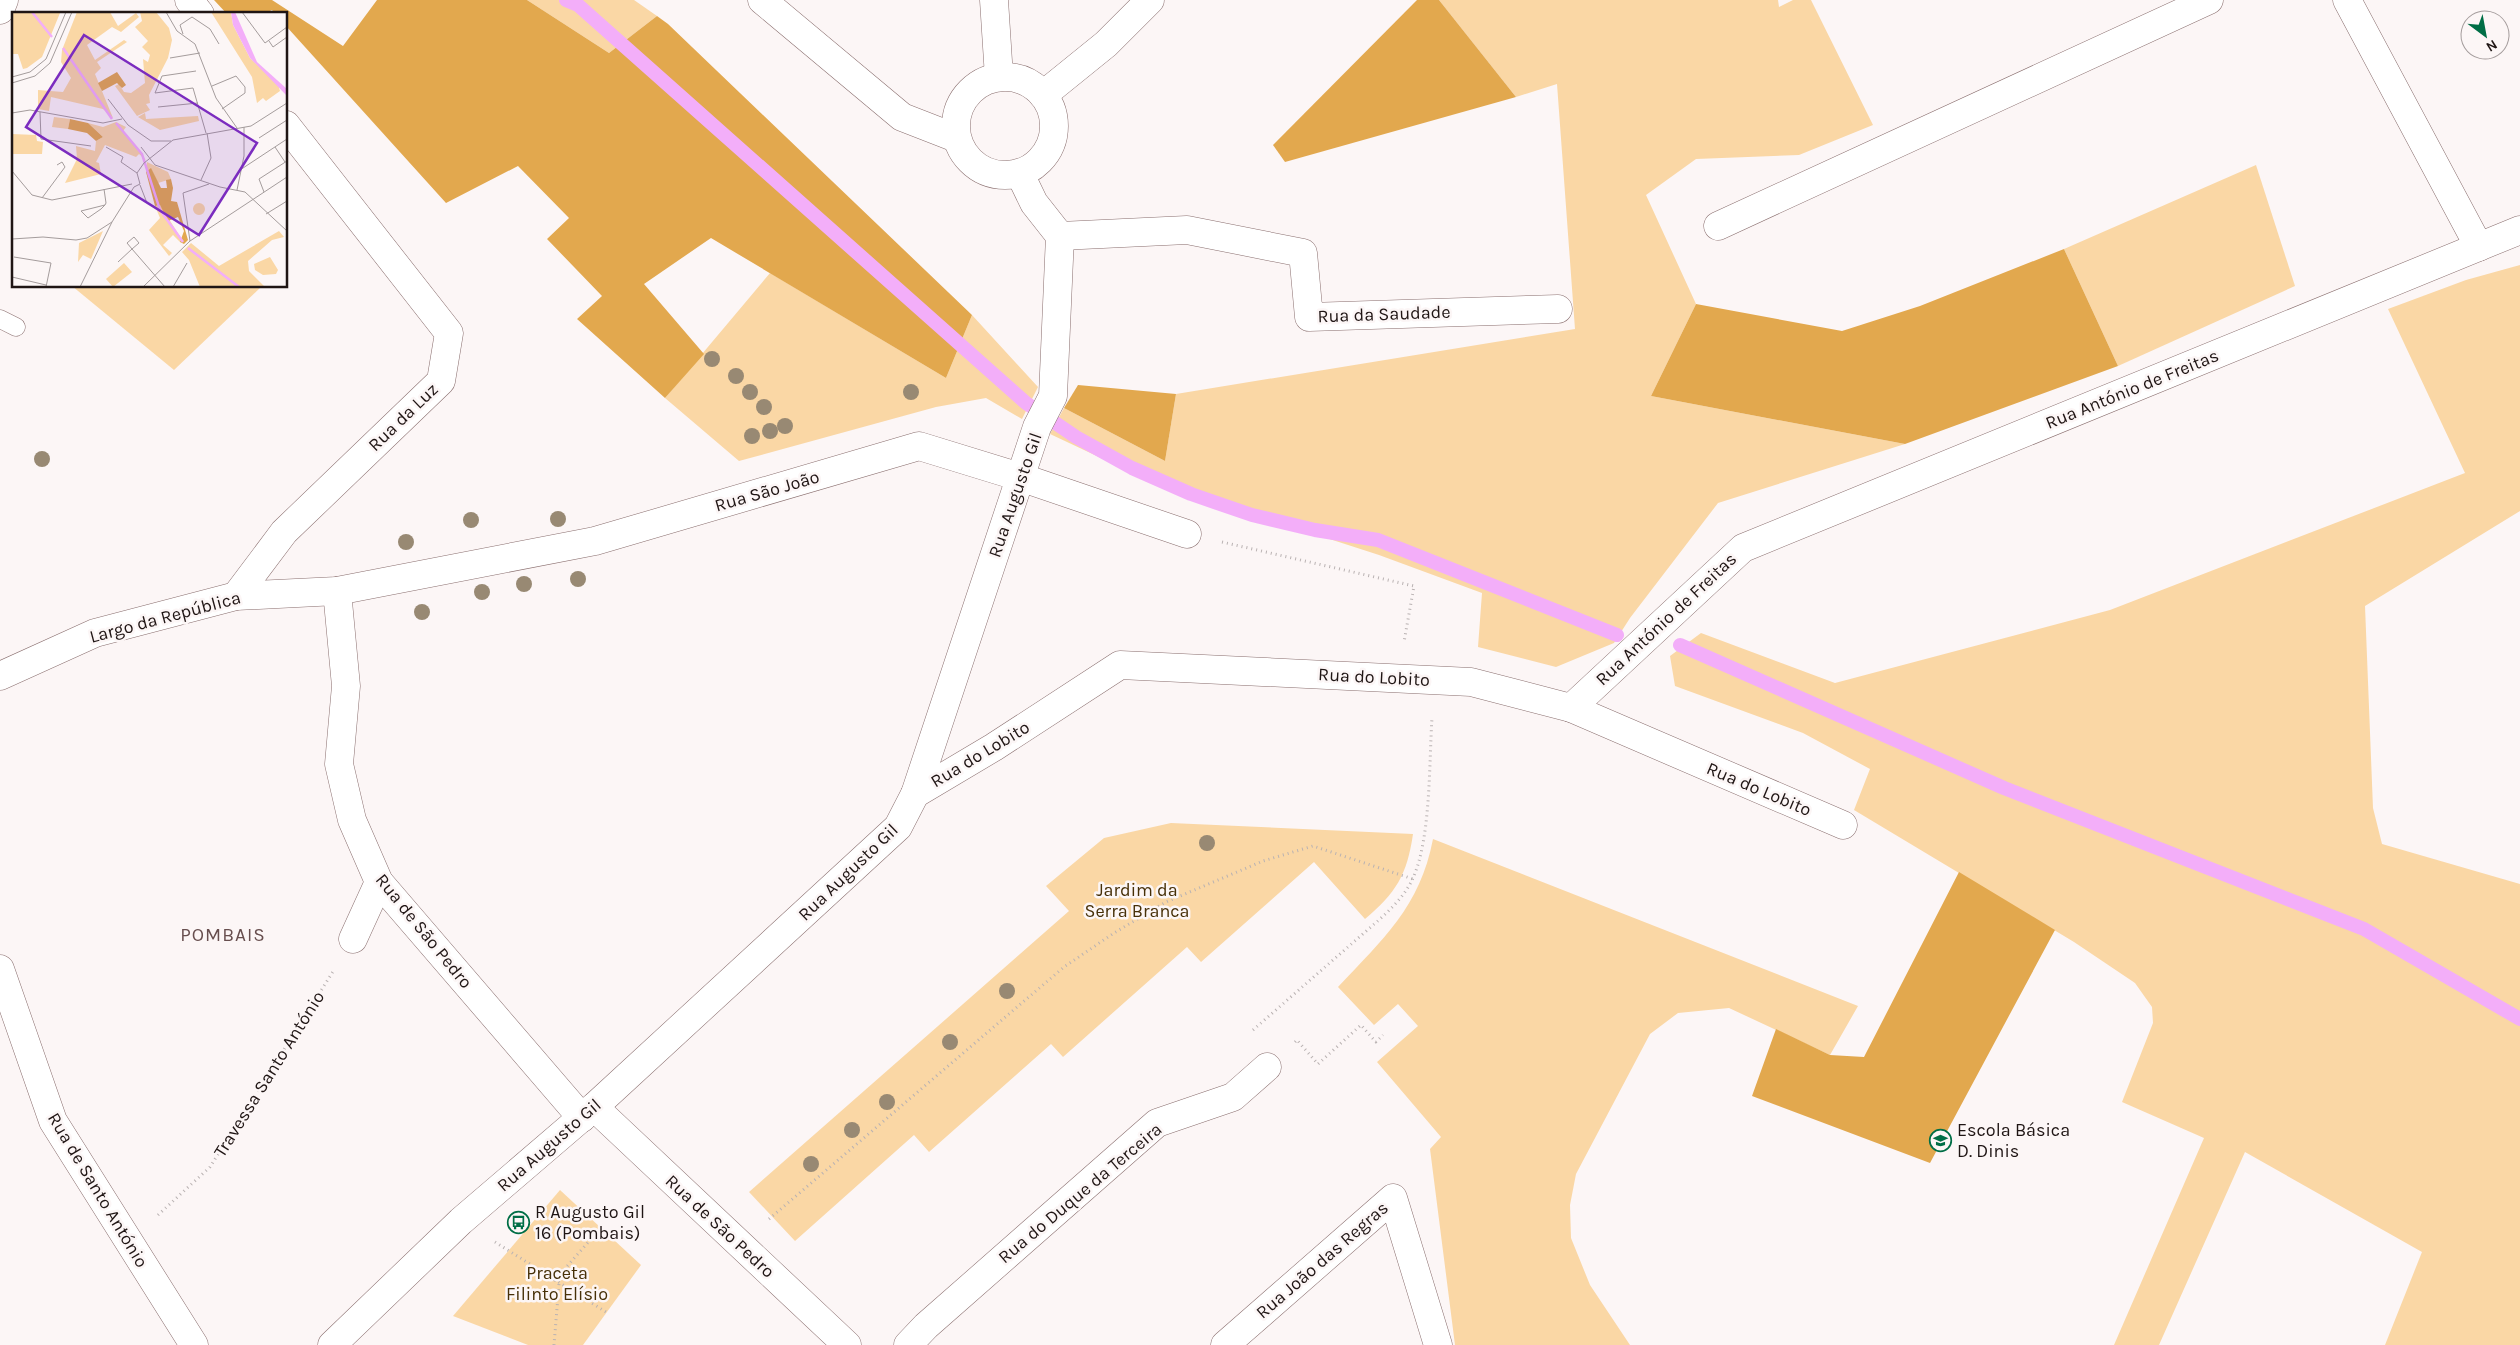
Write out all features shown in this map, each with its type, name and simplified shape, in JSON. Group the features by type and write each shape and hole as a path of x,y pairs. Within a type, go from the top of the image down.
{"street":[{"path":"0,10 4,0"},
{"path":"189,0 198,12"},
{"path":"762,0 902,117 956,138"},
{"path":"994,0 999,77"},
{"path":"1043,94 1106,44 1150,0"},
{"path":"1718,226 2209,0"},
{"path":"2347,0 2479,247"},
{"path":"999,77 1023,80 1043,94 1051,108 1055,124 1052,140 1046,154 1034,166 1020,174 1004,176 988,173 973,165 963,153 956,138 955,121 960,105 970,92 983,82 999,77"},
{"name":"Rua da Luz","path":"236,596 284,532 441,381 449,333 288,128"},
{"path":"1020,174 1034,203 1060,236"},
{"name":"Rua da Saudade","path":"1060,236 1187,230 1303,253 1309,317 1558,309"},
{"name":"Rua António de Freitas","path":"1571,708 1743,548 2520,230"},
{"name":"Rua Augusto Gil","path":"332,1345 461,1221 588,1112 898,827 915,794 1037,427 1053,396 1060,236"},
{"name":"Rua São João","path":"338,591 595,540 919,446 1020,477 1187,534"},
{"name":"Largo da República","path":"0,676 95,633 236,596 338,591"},
{"name":"Rua de São Pedro","path":"338,591 346,686 339,764 352,820 379,882 588,1112 740,1244 846,1345"},
{"name":"Rua do Lobito","path":"915,794 994,747 1120,665 1471,682 1571,708 1842,825"},
{"path":"352,939 379,882"},
{"name":"Rua de Santo António","path":"0,969 52,1121 194,1345"},
{"name":"Rua do Duque da Terceira","path":"908,1345 926,1326 1157,1123 1233,1097 1267,1067"},
{"name":"Rua João das Regras","path":"1225,1345 1393,1198 1438,1345"}],"lane":[{"path":"0,319 16,327"}],"path":[{"path":"1187,534 1414,586 1397,678"},
{"path":"1383,1035 1376,1042 1361,1025 1318,1064 1297,1040 1267,1067 1242,1040 1392,907 1413,879 1424,839 1434,680"},
{"path":"740,1244 1051,978 1114,933 1166,902 1263,861 1313,846 1413,879"},
{"name":"Travessa Santo António","path":"129,1243 210,1167 352,939"},
{"path":"461,1221 606,1312"},
{"path":"554,1281 600,1229"},
{"path":"554,1345 559,1284"}],"green space":[{"path":"527,0 634,0 657,16 609,53"},
{"path":"1439,0 1778,0 1779,7 1793,0 1811,0 1873,125 1799,155 1696,159 1646,195 1696,304 1651,396 1905,444 1718,503 1630,618 1614,643 1556,667 1478,647 1482,593 1379,555 1150,481 1050,434 1064,408 1165,461 1176,394 1575,329 1557,84 1516,97"},
{"path":"2256,165 2295,286 2118,366 2064,249"},
{"path":"2520,265 2520,511 2365,606 2373,808 2382,844 2520,884 2520,1345 2385,1345 2422,1252 2245,1152 2159,1345 2114,1345 2204,1138 2122,1102 2153,1023 2152,1007 2135,983 2074,942 1854,810 1870,769 1803,733 1675,686 1670,656 1701,633 1835,683 2110,610 2465,473 2388,309 2466,280"},
{"path":"770,273 946,378 972,315 1038,387 1022,419 986,398 936,407 739,461 665,398"},
{"path":"74,288 260,288 174,370"},
{"name":"Jardim da Serra Branca","path":"1171,823 1413,834 1407,861 1398,882 1385,901 1365,919 1314,862 1201,962 1187,947 1063,1057 1051,1044 929,1152 914,1135 795,1241 749,1192 1069,911 1046,886 1104,838"},
{"path":"1433,839 1858,1006 1830,1055 1729,1008 1678,1013 1650,1034 1576,1174 1570,1205 1571,1238 1590,1285 1630,1345 1455,1345 1430,1149 1441,1137 1377,1062 1418,1026 1398,1004 1374,1025 1338,987 1384,937 1409,903 1427,863"},
{"name":"Praceta Filinto Elísio","path":"560,1190 641,1265 583,1345 528,1345 453,1316"}],"shaded area":[{"path":"214,0 272,0 343,46 377,0 527,0 609,53 657,16 668,24 972,315 946,378 711,238 644,284 704,354 665,398 577,319 602,296 547,239 569,218 518,166 446,203 288,28 288,12 274,12 272,10 268,12 225,12"},
{"path":"1417,0 1439,0 1516,97 1285,162 1273,145"},
{"path":"2064,249 2118,366 1905,444 1651,396 1696,304 1842,331 1920,306"},
{"path":"1078,385 1176,394 1165,461 1064,408"},
{"path":"1959,872 2055,930 1930,1163 1752,1096 1776,1029 1830,1055 1864,1057"}],"waterway":[{"path":"566,0 578,5 1026,403 1076,437 1132,468 1191,494 1252,515 1315,530 1378,540 1617,635"},
{"path":"1680,645 2004,788 2364,929 2520,1019"}],"place":[{"name":"Escola Básica D. Dinis","path":"1941,1140"},
{"name":"R Augusto Gil 16 (Pombais)","path":"519,1222"}],"district":[{"name":"POMBAIS","path":"223,934"}]}
